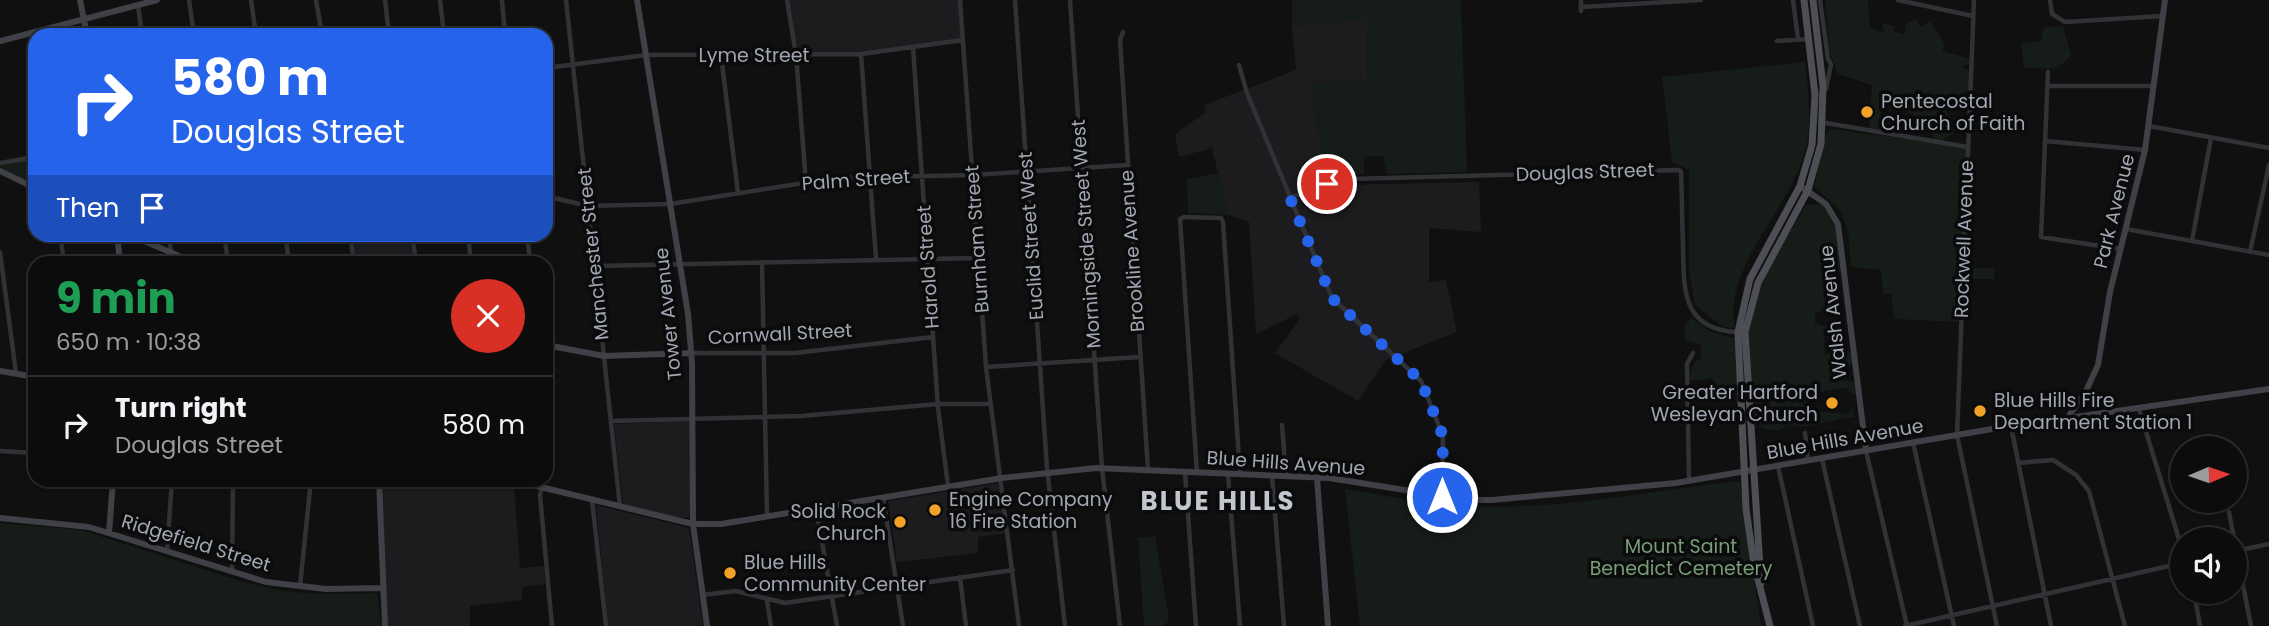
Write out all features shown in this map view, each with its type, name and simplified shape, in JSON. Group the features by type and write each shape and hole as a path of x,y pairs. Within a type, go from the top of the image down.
{"main road":[{"path":"80,0 87,28"},
{"path":"52,28 157,0"},
{"name":"Tower Avenue","path":"637,0 692,353 693,524 706,626"},
{"path":"1804,0 1819,122"},
{"path":"1770,626 1749,531 1741,307 1754,271 1804,188 1824,97 1813,0"},
{"name":"Park Avenue","path":"2066,420 2086,391 2098,365 2120,249 2146,150 2165,0"},
{"path":"0,41 28,34"},
{"path":"0,171 28,185"},
{"name":"Walsh Avenue","path":"1804,188 1834,214 1843,243 1866,451"},
{"path":"145,242 176,256"},
{"name":"Cornwall Street","path":"553,346 604,356 692,353"},
{"path":"0,370 28,376"},
{"name":"Blue Hills Avenue","path":"553,487 620,508 693,524 721,524 1002,478 1102,468 1317,478 1442,497 1492,500 1689,481 2011,426 2269,389"},
{"path":"1317,478 1328,626"},
{"path":"109,533 112,487"},
{"path":"379,487 384,626"},
{"name":"Ridgefield Street","path":"0,518 69,523 232,572 300,587 383,588"}],"street":[{"path":"189,0 193,28"},
{"path":"251,0 255,28"},
{"path":"316,0 321,28"},
{"path":"385,0 388,28"},
{"path":"440,0 443,28"},
{"path":"502,0 504,28"},
{"name":"Manchester Street","path":"566,0 620,508"},
{"path":"787,0 796,55 806,183"},
{"name":"Burnham Street","path":"960,0 986,367 1019,626"},
{"name":"Euclid Street West","path":"1014,0 1047,473 1065,626"},
{"name":"Morningside Street West","path":"1070,0 1102,468 1120,626"},
{"path":"1581,0 1581,9 1701,0"},
{"path":"1793,0 1798,39"},
{"path":"1821,0 1828,59 1831,64 1824,97"},
{"path":"1898,0 1973,16"},
{"name":"Rockwell Avenue","path":"1974,0 1957,435 1997,626"},
{"path":"2050,0 2052,14 2065,22 2163,16"},
{"path":"138,5 141,28"},
{"name":"Brookline Avenue","path":"1123,32 1120,40 1126,165 1148,471"},
{"path":"1777,41 1809,39"},
{"name":"Lyme Street","path":"553,67 646,55 861,54 963,40"},
{"name":"Harold Street","path":"913,47 938,404 948,486"},
{"path":"861,54 876,259"},
{"path":"721,55 738,193"},
{"path":"1240,65 1247,93 1332,298 1421,381 1443,436 1442,497"},
{"path":"2048,72 2041,237 2120,249"},
{"path":"2048,86 2154,86"},
{"path":"1819,122 1968,147"},
{"path":"2149,126 2269,148"},
{"path":"2192,241 2211,138"},
{"path":"2045,141 2146,150"},
{"path":"0,163 28,158"},
{"name":"Palm Street","path":"553,198 588,206 670,204 806,183 870,177 973,175 1126,165"},
{"path":"2250,252 2269,165"},
{"name":"Douglas Street","path":"1290,198 1349,179 1679,170 1686,298 1703,323 1718,329 1742,332"},
{"path":"1197,473 1180,219 1220,218 1223,222 1240,474"},
{"path":"2126,229 2269,255"},
{"path":"170,242 171,254"},
{"path":"0,253 16,373"},
{"path":"594,266 979,258"},
{"path":"762,262 767,516"},
{"name":"Cornwall Street","path":"692,353 764,354 933,337"},
{"path":"1689,481 1687,364 1693,353"},
{"path":"986,367 1139,357"},
{"path":"611,421 765,417 938,404 991,404"},
{"path":"2139,409 2175,527"},
{"path":"1282,425 1286,476"},
{"path":"2011,426 2051,626"},
{"path":"1805,433 1808,461"},
{"path":"1913,442 1954,626"},
{"path":"0,451 28,453"},
{"path":"1866,451 1906,626 2170,566"},
{"path":"1822,459 1860,626"},
{"path":"2018,463 2053,460 2084,483 2094,504 2111,580 2125,626"},
{"path":"1778,466 1813,626"},
{"path":"1185,472 1195,626"},
{"path":"1228,474 1240,626"},
{"path":"1272,476 1284,626"},
{"path":"167,551 172,487"},
{"path":"232,572 233,487"},
{"path":"300,587 310,487"},
{"path":"542,487 552,626"},
{"path":"883,498 903,626"},
{"path":"592,500 606,626"},
{"path":"816,508 837,626"},
{"path":"2247,549 2269,544"},
{"path":"702,595 736,591 767,601 785,603 1013,570"},
{"path":"960,577 966,626"},
{"path":"767,601 771,626"},
{"path":"2196,604 2200,626"},
{"path":"2246,604 2251,626"}],"shaded area":[{"path":"787,0 960,0 963,40 861,54 796,55"},
{"path":"1368,17 1367,82 1311,83 1327,189 1336,185 1479,182 1481,232 1429,228 1429,282 1446,280 1457,332 1386,360 1358,401 1275,353 1300,319 1297,314 1256,334 1249,222 1228,215 1212,148 1179,157 1175,134 1206,112 1204,105 1296,70 1292,27"},
{"path":"354,242 411,242 412,256 355,256"},
{"path":"690,421 690,518 672,517 623,504 614,424"},
{"path":"998,483 1006,533 978,537 978,553 897,562 888,501"},
{"path":"381,487 514,487 520,568 544,566 546,584 522,587 522,600 470,606 470,626 387,626"},
{"path":"596,505 689,528 703,626 608,626"}],"green space":[{"path":"1292,0 1461,0 1467,172 1387,174 1383,156 1364,157 1364,174 1324,178 1311,83 1367,81 1368,18 1292,27"},
{"path":"1825,0 1868,0 1870,27 1884,33 1882,23 1896,27 1893,31 1904,34 1906,24 1916,19 1921,27 1930,21 1945,45 1942,51 1971,59 1971,63 1962,67 1971,72 1970,91 1952,97 1946,110 1953,123 1953,134 1937,142 1932,135 1935,117 1920,117 1886,104 1880,115 1887,123 1899,121 1907,128 1897,135 1869,130 1872,85 1838,74 1830,53"},
{"path":"2063,26 2071,56 2057,68 2024,68 2021,43 2041,41 2044,27"},
{"path":"1805,62 1809,119 1808,138 1802,160 1794,180 1748,259 1734,301 1734,328 1723,327 1695,305 1689,269 1689,170 1672,162 1662,77"},
{"path":"1831,129 1968,147 1961,322 1894,319 1891,294 1883,294 1881,270 1851,267 1848,232 1841,211 1814,187 1826,133"},
{"path":"28,158 28,185 0,171 0,163"},
{"path":"1220,173 1228,215 1188,213 1187,179"},
{"path":"1826,204 1834,214 1845,269 1824,279 1823,285 1840,290 1833,304 1815,314 1815,323 1833,329 1823,332 1825,354 1853,352 1853,363 1840,369 1836,380 1854,382 1856,396 1846,388 1809,393 1807,410 1848,414 1853,407 1854,417 1804,426 1788,425 1779,430 1763,429 1752,416 1748,336 1753,304 1775,257 1806,205"},
{"path":"1973,268 1995,268 1994,279 1973,279"},
{"path":"1691,318 1712,332 1737,339 1739,392 1720,403 1712,378 1689,381 1693,364 1700,359 1702,349 1700,344 1685,340 1685,326"},
{"name":"Mount Saint Benedict Cemetery","path":"1740,482 1761,626 1360,626 1345,489 1433,503 1496,507 1599,500"},
{"path":"0,523 81,530 243,582 284,591 317,594 377,593 381,626 0,626"},
{"path":"1155,536 1169,619 1165,626 1144,626 1138,538"}],"place":[{"name":"Pentecostal Church of Faith","path":"1867,112"},
{"name":"Greater Hartford Wesleyan Church","path":"1832,403"},
{"name":"Blue Hills Fire Department Station 1","path":"1980,411"},
{"name":"Engine Company 16 Fire Station","path":"935,510"},
{"name":"Solid Rock Church","path":"900,522"},
{"name":"Blue Hills Community Center","path":"730,573"}],"district":[{"name":"BLUE HILLS","path":"1218,501"}],"route":[{"path":"1327,184 1290,198 1332,298 1421,381 1443,436 1442,497"}]}
